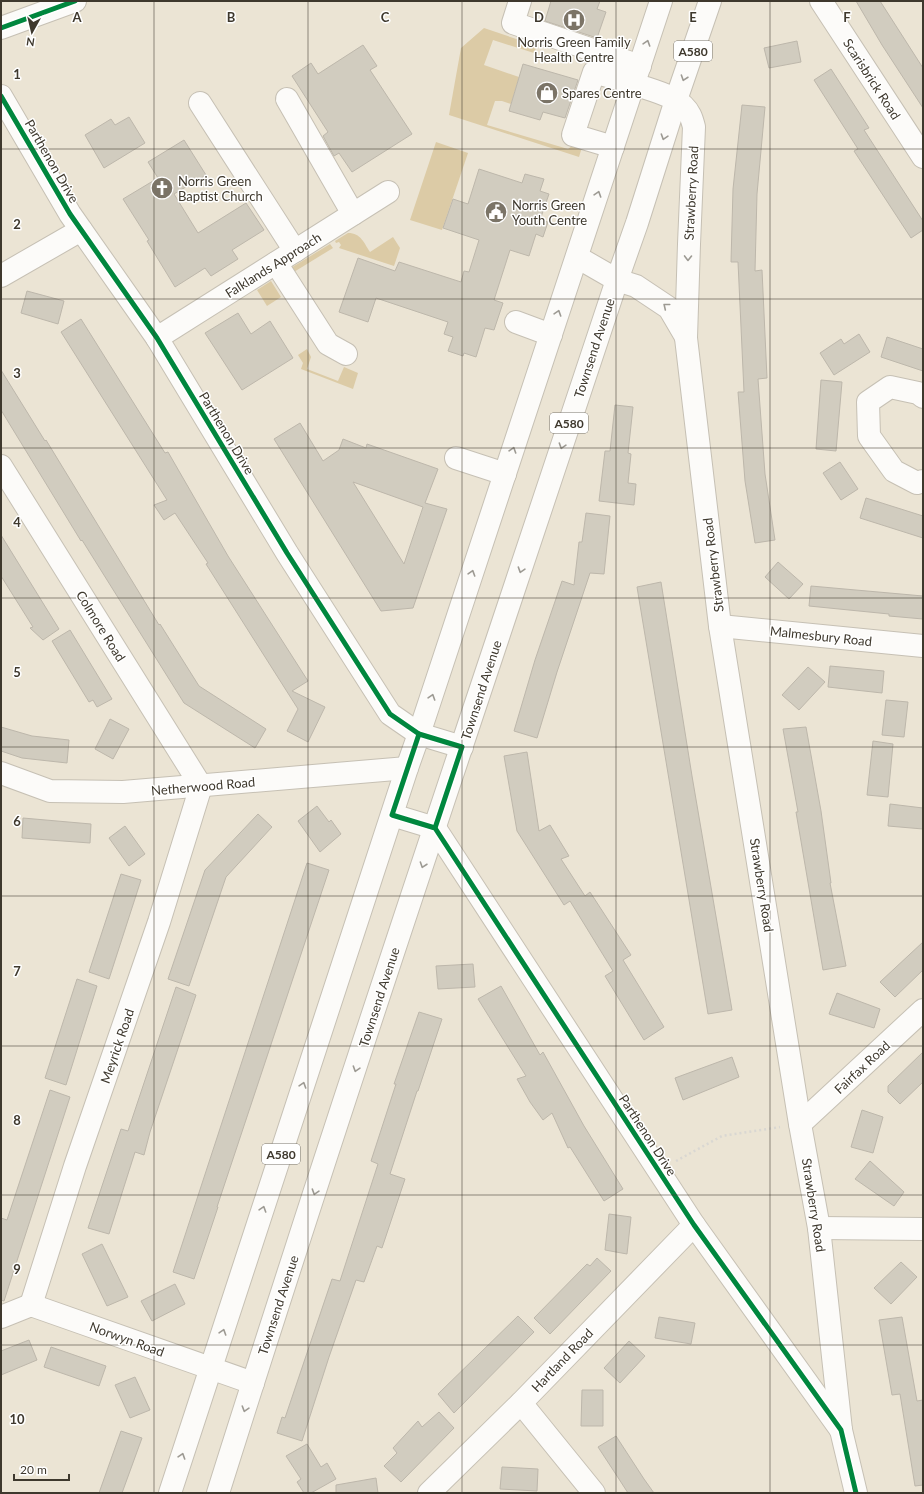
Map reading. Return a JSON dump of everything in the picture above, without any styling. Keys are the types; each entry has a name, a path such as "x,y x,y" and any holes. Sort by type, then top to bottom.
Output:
{"street":[{"path":"1,28 75,1"},
{"path":"520,1 513,23 637,75"},
{"name":"A580","path":"170,1493 407,768 661,1"},
{"name":"Townsend Avenue","path":"219,1493 253,1383 435,828 710,1"},
{"name":"Scarisbrick Road","path":"821,1 923,157"},
{"path":"613,147 573,135 594,72 637,75"},
{"name":"Strawberry Road","path":"637,75 685,106 691,116 694,127 688,244 686,338 720,626 800,1124 819,1228 842,1430"},
{"name":"Parthenon Drive","path":"1,96 70,214 157,338 287,553 390,714 419,734 462,747"},
{"path":"287,98 353,214"},
{"path":"200,103 295,251"},
{"name":"Falklands Approach","path":"157,338 388,192"},
{"path":"1,276 81,230"},
{"name":"Strawberry Road","path":"577,257 617,280 636,286 670,308 686,338"},
{"path":"276,263 328,344 346,354"},
{"path":"516,322 551,334"},
{"path":"923,396 918,393 890,387 868,402 869,436 894,471 917,483 923,481"},
{"path":"456,458 505,474"},
{"name":"Colmore Road","path":"1,466 201,786"},
{"name":"Malmesbury Road","path":"720,626 923,646"},
{"name":"Netherwood Road","path":"1,773 50,791 123,792 407,768"},
{"name":"Meyrick Road","path":"31,1305 75,1166 159,922 201,786"},
{"path":"392,814 435,828"},
{"name":"Parthenon Drive","path":"435,828 694,1225 842,1430 856,1493"},
{"name":"Fairfax Road","path":"800,1124 923,1010"},
{"name":"Hartland Road","path":"429,1493 521,1403 694,1225"},
{"path":"819,1228 923,1229"},
{"path":"1,1317 31,1305"},
{"name":"Norwyn Road","path":"31,1305 253,1383"},
{"path":"521,1403 594,1493"}],"path":[{"path":"658,1171 722,1136 800,1124"}],"shaded area":[{"path":"484,28 537,46 534,53 493,40 484,65 519,77 511,104 502,101 495,101 487,125 568,149 572,146 583,144 579,157 449,115 461,48"},
{"path":"436,142 468,153 442,230 410,220"},
{"path":"348,233 352,233 359,237 370,252 393,237 400,248 394,266 339,248 341,245 339,242 336,243 335,241"},
{"path":"330,244 333,248 289,275 286,271"},
{"path":"271,281 281,297 267,306 257,290"},
{"path":"307,349 311,357 307,369 338,381 344,367 358,373 353,389 301,369 303,363 298,355"}],"building":[{"name":"Norris Green Family Health Centre","path":"551,1 600,1 597,9 606,12 597,38 545,21"},
{"path":"856,1 880,1 923,68 923,108 882,45"},
{"path":"797,41 801,62 769,68 764,48"},
{"path":"363,45 377,66 370,70 412,134 352,172 339,153 334,156 323,136 328,132 292,76 311,63 318,74"},
{"name":"Spares Centre","path":"523,64 578,80 565,118 543,112 540,120 509,111"},
{"path":"831,69 869,128 864,130 923,221 923,230 911,238 854,151 858,149 814,80"},
{"path":"742,105 765,107 757,194 755,271 762,270 767,378 758,379 765,474 775,540 755,543 745,481 738,392 744,392 738,262 731,262 733,189"},
{"path":"129,117 145,143 104,168 85,135 111,119 115,125"},
{"path":"184,140 206,175 174,194 198,233 246,203 264,230 232,250 238,259 211,276 205,268 175,287 147,241 149,240 123,199 158,178 148,162"},
{"path":"479,169 522,183 525,174 544,179 540,191 549,194 540,220 548,222 543,237 536,234 529,256 510,250 494,300 503,303 494,330 485,328 476,357 464,353 463,356 448,351 453,337 444,334 448,322 376,298 368,322 339,312 358,258 395,271 399,262 461,282 464,271 469,272 479,240 443,228 453,199 468,204"},
{"path":"27,291 64,301 58,324 21,313"},
{"path":"238,313 251,334 270,321 293,358 242,390 205,333"},
{"path":"81,319 165,453 168,452 228,556 308,681 292,691 325,707 308,742 287,731 298,709 206,564 208,563 175,513 164,520 154,505 167,500 61,332"},
{"path":"859,334 870,352 834,375 820,353 841,339 844,344"},
{"path":"887,337 923,349 923,371 881,357"},
{"path":"1,370 45,441 46,440 159,625 160,624 199,686 266,729 255,748 184,703 82,540 81,541 1,410"},
{"path":"821,380 842,382 836,451 816,449"},
{"path":"615,405 633,407 628,453 631,454 628,483 636,484 634,505 599,501 605,451 610,451"},
{"path":"300,423 323,461 339,450 343,439 366,448 367,444 438,469 425,503 447,509 413,608 381,611 274,439","holes":["353,482 423,507 404,564"]},
{"path":"840,462 858,489 841,500 823,473"},
{"path":"866,498 923,516 923,538 860,518"},
{"path":"586,513 610,516 604,574 590,573 537,738 514,731 535,660 562,581 574,585 579,542 582,542"},
{"path":"1,535 59,629 43,640 30,628 33,627 1,576"},
{"path":"778,562 803,584 789,599 765,577"},
{"path":"661,582 732,1010 708,1014 637,587"},
{"path":"811,586 923,596 923,619 809,606"},
{"path":"70,630 112,699 97,707 93,700 89,702 52,641"},
{"path":"830,666 884,671 882,693 828,687"},
{"path":"808,667 825,682 799,710 782,695"},
{"path":"886,700 908,702 904,737 882,735"},
{"path":"110,719 129,729 113,759 95,749"},
{"path":"1,727 32,736 69,740 67,763 22,758 1,751"},
{"path":"806,727 821,811 830,883 846,966 823,970 796,812 798,812 783,729"},
{"path":"873,741 893,744 888,797 867,795"},
{"path":"527,752 539,831 550,825 569,856 561,859 585,896 590,892 631,955 623,960 664,1027 644,1040 605,976 613,971 570,901 564,905 517,831 504,756"},
{"path":"890,804 923,808 923,829 888,826"},
{"path":"317,806 329,822 331,820 341,834 320,852 298,821"},
{"path":"258,814 272,827 226,877 189,986 168,979 205,870"},
{"path":"23,818 91,824 90,843 22,838"},
{"path":"125,826 145,854 129,866 109,838"},
{"path":"307,863 329,870 194,1279 173,1272"},
{"path":"121,874 141,880 109,979 89,972"},
{"path":"923,942 923,970 895,997 880,982"},
{"path":"473,964 475,987 438,989 436,966"},
{"path":"77,979 97,986 66,1085 45,1078"},
{"path":"501,986 540,1055 543,1052 584,1126 623,1189 604,1201 570,1147 568,1148 552,1113 543,1120 530,1102 517,1079 526,1076 478,999"},
{"path":"176,987 196,995 150,1132 144,1155 135,1152 109,1234 88,1228 121,1129 128,1131"},
{"path":"837,993 880,1009 874,1028 829,1014"},
{"path":"419,1012 442,1019 390,1174 405,1179 382,1248 377,1246 364,1282 356,1280 302,1441 277,1433 282,1417 285,1418 332,1279 340,1281 378,1164 371,1161 396,1084 394,1084"},
{"path":"923,1052 923,1082 900,1104 888,1092 888,1086"},
{"path":"732,1057 739,1077 683,1100 675,1078"},
{"path":"50,1090 70,1097 4,1301 1,1300 1,1218 7,1220"},
{"path":"862,1110 883,1117 873,1153 851,1147"},
{"path":"870,1161 904,1192 894,1206 855,1179"},
{"path":"609,1214 631,1217 627,1254 605,1250"},
{"path":"102,1244 128,1297 107,1306 82,1254"},
{"path":"597,1258 611,1271 550,1334 534,1318 587,1264 590,1266"},
{"path":"901,1262 917,1277 891,1304 874,1288"},
{"path":"175,1284 185,1304 152,1321 141,1301"},
{"path":"518,1316 534,1332 454,1413 438,1394"},
{"path":"659,1317 695,1323 691,1344 655,1338"},
{"path":"902,1317 917,1401 923,1400 923,1485 915,1486 900,1394 892,1395 879,1320"},
{"path":"29,1340 37,1360 1,1375 1,1351"},
{"path":"629,1341 645,1356 620,1383 604,1368"},
{"path":"51,1347 106,1366 99,1386 44,1367"},
{"path":"135,1377 150,1410 130,1418 115,1385"},
{"path":"582,1390 603,1390 603,1426 581,1426"},
{"path":"439,1412 454,1428 401,1482 384,1466 397,1453 393,1448 418,1421 422,1427"},
{"path":"121,1431 142,1438 122,1493 99,1493"},
{"path":"616,1436 654,1493 628,1493 598,1447"},
{"path":"307,1444 321,1467 327,1463 336,1479 311,1493 304,1493 297,1482 301,1479 286,1456"},
{"path":"502,1467 538,1469 537,1491 500,1489"},
{"path":"376,1478 378,1493 336,1493 336,1485"}],"cycle path":[{"path":"1,28 75,1"},
{"path":"1,96 70,214 157,338 287,553 390,714 419,734 462,747 435,828"},
{"path":"419,734 392,815 435,828 694,1225 841,1430 856,1493"}],"place":[{"name":"Norris Green Family Health Centre","path":"574,20"},
{"name":"Spares Centre","path":"547,93"},
{"name":"Norris Green Baptist Church","path":"162,188"},
{"name":"Norris Green Youth Centre","path":"496,212"}]}
